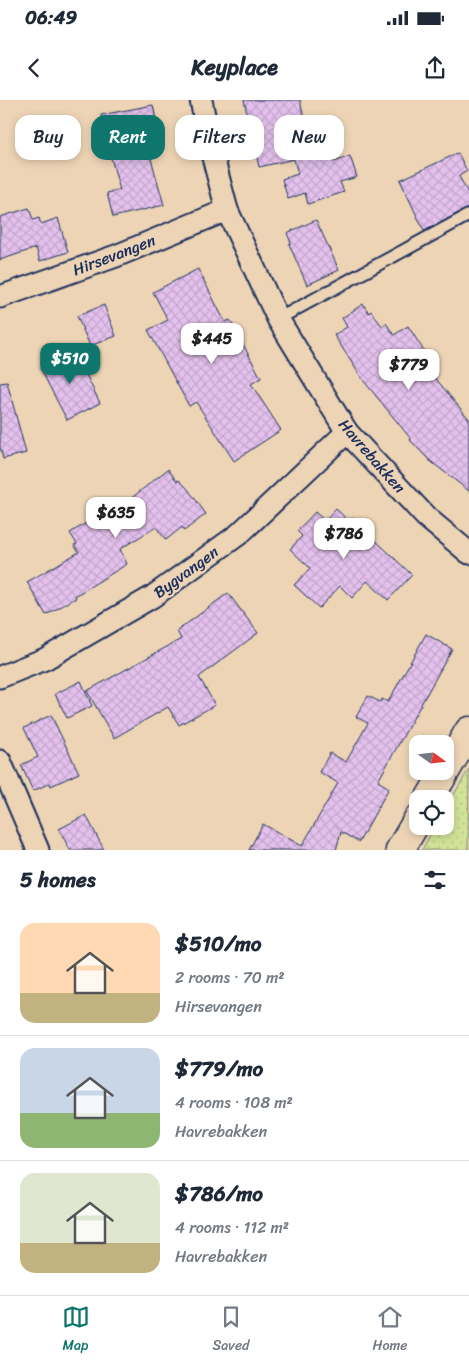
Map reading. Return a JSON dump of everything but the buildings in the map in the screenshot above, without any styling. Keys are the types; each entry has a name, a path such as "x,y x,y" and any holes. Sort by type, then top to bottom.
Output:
{"street":[{"name":"Havrebakken","path":"201,100 210,146 227,210 278,319 347,432 426,517 469,553"},
{"name":"Hirsevangen","path":"0,297 116,256 227,210"},
{"name":"Bygvangen","path":"0,677 45,659 152,598 239,534 347,432"},
{"path":"434,790 469,731"},
{"path":"0,761 38,850"},
{"path":"400,850 409,834"}],"lane":[{"path":"278,319 469,215"}],"green space":[{"path":"469,769 468,850 422,850 430,835 454,835 454,795"}]}
